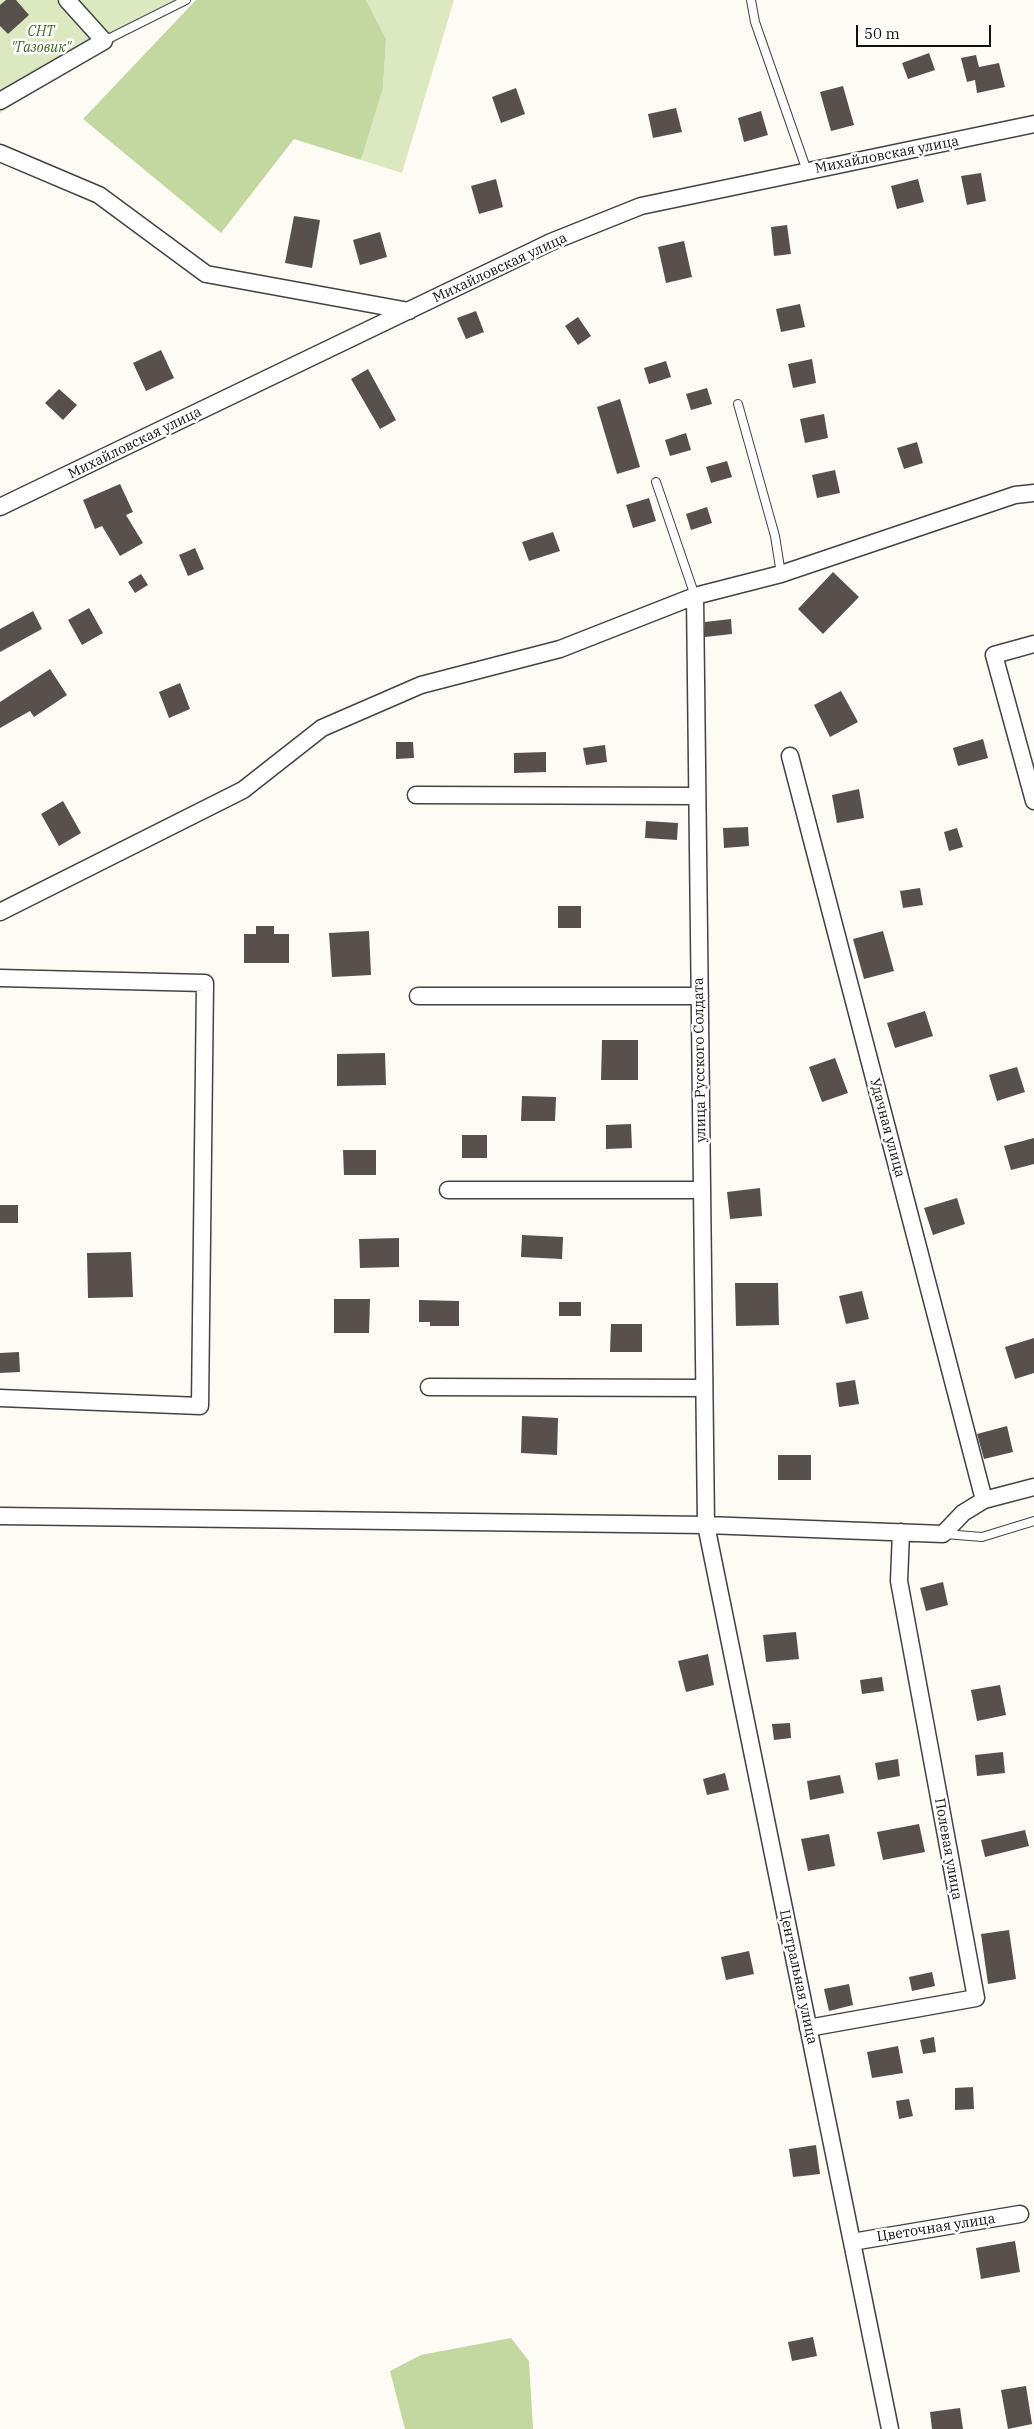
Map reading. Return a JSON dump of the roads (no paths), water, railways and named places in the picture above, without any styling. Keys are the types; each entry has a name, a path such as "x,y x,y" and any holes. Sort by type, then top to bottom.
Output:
{"street":[{"path":"0,101 104,40 67,0"},
{"name":"Михайловская улица","path":"0,507 551,242 641,206 1034,124"},
{"path":"0,153 100,195 206,274 409,311"},
{"path":"0,912 243,790 322,728 422,685 560,649 695,596 780,574 1015,495 1034,493"},
{"name":"улица Русского Солдата","path":"695,596 706,1525"},
{"path":"1034,644 994,655 1034,801"},
{"name":"Удачная улица","path":"790,756 984,1500"},
{"path":"416,795 697,796"},
{"path":"0,978 205,983 200,1406 0,1398"},
{"path":"418,996 700,996"},
{"path":"448,1190 702,1190"},
{"path":"429,1387 704,1388"},
{"path":"0,1516 706,1525 943,1534 964,1513 984,1500 1034,1487"},
{"name":"Центральная улица","path":"706,1525 890,2429"},
{"name":"Полевая улица","path":"808,2028 976,1998 899,1581 901,1532"},
{"name":"Цветочная улица","path":"852,2242 1020,2214"}],"lane":[{"path":"104,40 186,0"},
{"path":"751,0 756,22 808,171"},
{"path":"738,404 775,536 780,574"},
{"path":"656,482 695,596"},
{"path":"943,1534 982,1537 1034,1521"}],"park label":[{"name":"СНТ \"Газовик\"","path":"41,40"}]}
